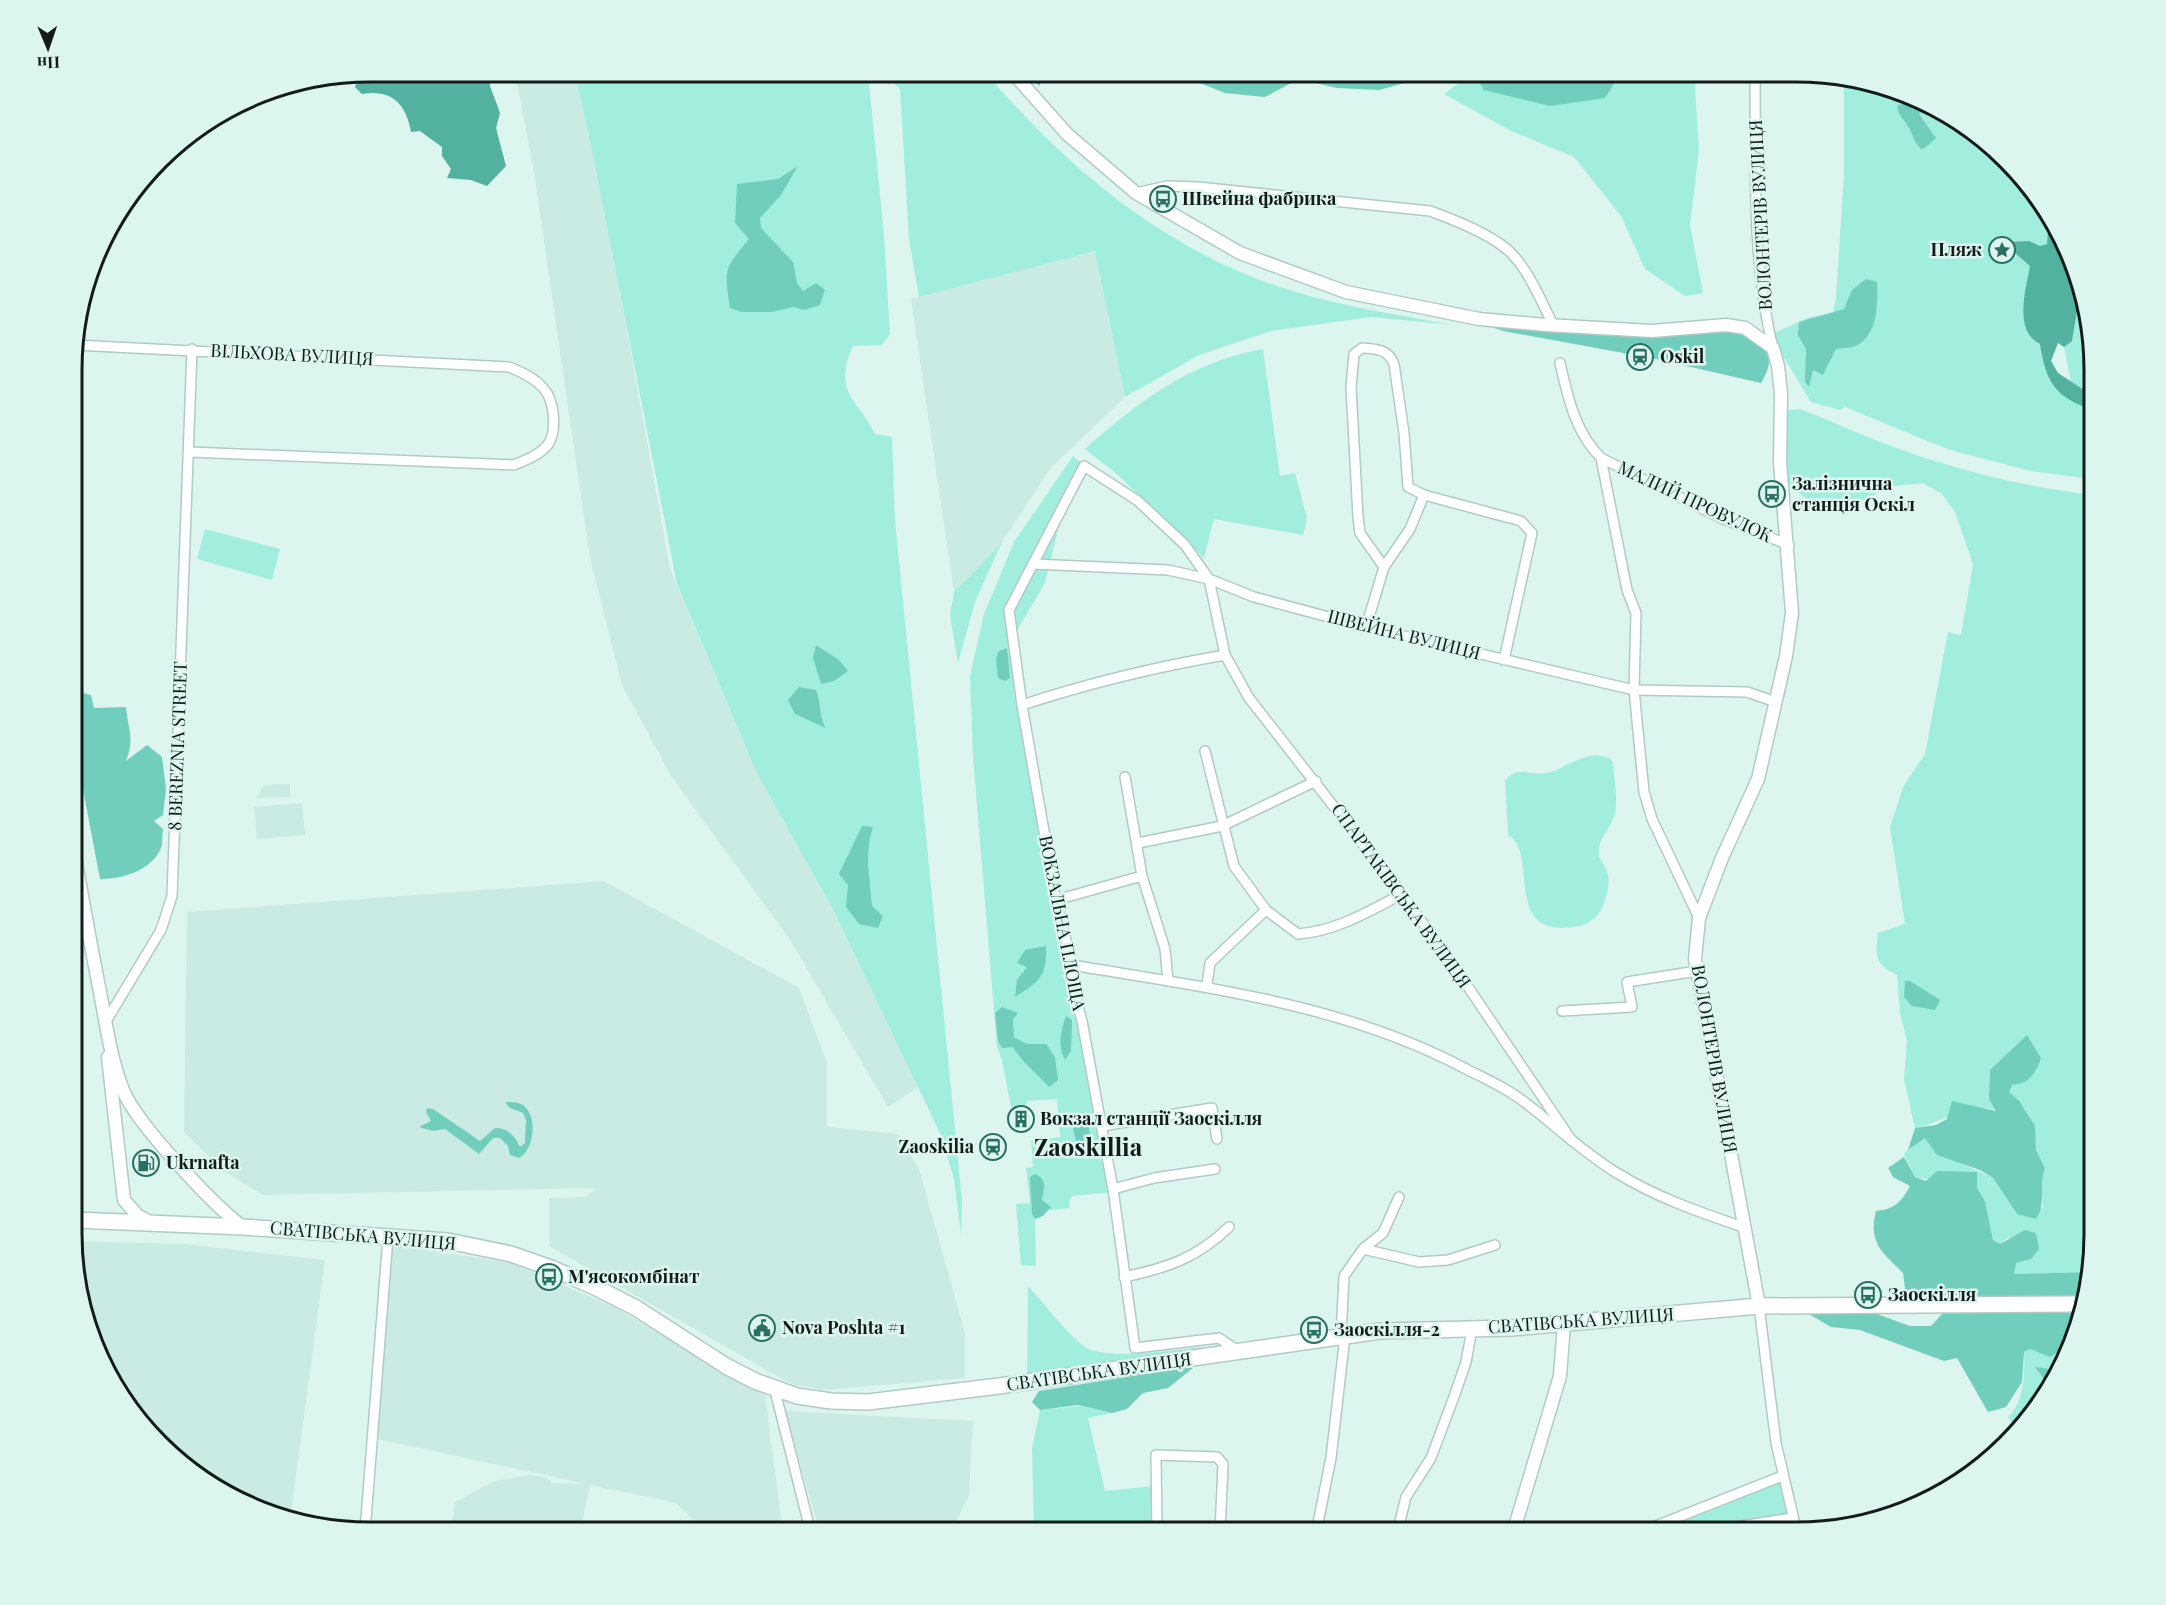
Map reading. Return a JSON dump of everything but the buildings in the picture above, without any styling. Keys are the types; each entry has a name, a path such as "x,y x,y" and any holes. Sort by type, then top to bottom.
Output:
{"main road":[{"name":"СВАТІВСЬКА ВУЛИЦЯ","path":"82,1220 243,1227 448,1241 511,1254 551,1268 636,1308 726,1365 797,1396 831,1401 868,1402 1033,1382 1380,1331 1564,1324 1759,1306 2075,1304"}],"street":[{"path":"1021,82 1067,134 1136,194 1240,253 1346,292 1479,319 1554,326 1652,331 1726,325 1745,328 1773,348"},
{"name":"ВОЛОНТЕРІВ ВУЛИЦЯ","path":"1755,82 1758,241 1763,306 1778,366 1781,394 1780,462 1789,545 1792,613 1776,702 1758,779 1722,858 1699,918 1697,972 1759,1306"},
{"path":"1136,194 1167,186 1198,187 1430,211 1460,222 1511,253 1530,278 1554,326"},
{"name":"ВІЛЬХОВА ВУЛИЦЯ","path":"84,345 192,349 509,367 527,375 545,389 552,404 553,426 549,443 532,458 514,465 190,452"},
{"path":"1384,567 1360,533 1358,516 1351,387 1354,354 1362,348 1382,349 1391,357 1394,364 1404,433 1408,487 1424,495 1521,521 1532,533 1504,660"},
{"name":"8 BEREZNIA STREET","path":"105,1023 161,930 172,896 192,349"},
{"path":"1560,363 1574,415 1586,442 1601,458 1627,590 1636,613 1634,690 1647,801 1652,819 1699,918"},
{"name":"МАЛИЙ ПРОВУЛОК","path":"1601,458 1723,519 1789,545"},
{"name":"ВОКЗАЛЬНА ПЛОЩА","path":"1209,579 1185,545 1138,501 1083,466 1009,610 1022,705 1056,900 1072,965 1075,995 1082,1021 1113,1189 1135,1348 1219,1338 1238,1351"},
{"path":"1366,627 1384,567 1410,529 1424,495"},
{"name":"ШВЕЙНА ВУЛИЦЯ","path":"1033,564 1168,570 1209,579 1254,597 1366,627 1634,690 1746,692 1776,702"},
{"name":"СПАРТАКІВСЬКА ВУЛИЦЯ","path":"1209,579 1225,655 1249,698 1402,894 1458,972 1572,1141"},
{"path":"1022,705 1079,686 1135,672 1225,655"},
{"path":"1205,751 1222,826 1234,866 1266,910 1298,934 1317,933 1355,920 1402,894"},
{"path":"1125,777 1142,876 1165,949 1168,981"},
{"path":"1138,843 1222,826 1316,781"},
{"path":"1056,900 1142,876"},
{"path":"82,896 105,1023 124,1200 137,1215 149,1222"},
{"path":"1207,985 1210,963 1266,910"},
{"path":"1072,965 1207,985 1327,1013 1396,1036 1466,1069 1525,1102 1572,1141 1618,1174 1684,1206 1746,1228"},
{"path":"1562,1011 1632,1007 1627,982 1697,972"},
{"path":"105,1023 123,1091 136,1113 227,1216 243,1227"},
{"path":"1101,1126 1212,1108 1217,1139"},
{"path":"1113,1189 1154,1178 1215,1169"},
{"path":"1318,1522 1331,1458 1343,1336 1344,1276 1363,1249 1383,1233 1399,1197"},
{"path":"1124,1277 1164,1269 1208,1247 1228,1227"},
{"path":"366,1522 388,1237"},
{"path":"1363,1249 1419,1262 1448,1260 1495,1245"},
{"path":"1759,1306 1782,1476 1793,1522"},
{"path":"1516,1522 1560,1376 1564,1324"},
{"path":"1400,1522 1406,1497 1431,1458 1439,1437 1466,1362 1472,1329"},
{"path":"774,1387 808,1522"},
{"path":"1157,1522 1156,1455 1217,1457 1223,1464 1220,1522"},
{"path":"1666,1522 1782,1476"},
{"path":"1766,1522 1792,1518"}],"shaded area":[{"path":"370,82 490,82 500,113 496,128 506,166 487,186 471,180 447,178 451,169 442,156 442,147 420,131 411,132 405,113 396,100 381,94 362,94 355,87 356,83"},
{"path":"517,82 582,82 670,569 756,771 932,1078 888,1107 789,938 671,776 622,685 590,558 534,172"},
{"path":"577,82 869,82 884,236 890,334 882,345 853,346 845,374 849,394 875,434 892,437 895,520 962,1201 961,1235 954,1179 940,1133 833,909 756,771 677,584"},
{"path":"893,82 994,82 1016,107 1083,172 1157,228 1197,251 1283,288 1325,300 1452,325 1372,317 1271,331 1199,355 1125,397 1095,251 919,297 909,239 900,89"},
{"path":"1197,82 1293,82 1265,97 1225,93"},
{"path":"1312,82 1408,82 1379,90 1337,88"},
{"path":"1460,82 1695,82 1699,149 1690,225 1703,293 1685,296 1645,269 1621,216 1574,157 1511,131 1444,94"},
{"path":"1479,82 1615,82 1605,98 1550,106 1484,90"},
{"path":"1844,87 1870,92 1906,104 1940,121 1985,154 2024,195 2048,231 2047,244 2040,246 2029,241 2033,341 2042,345 2042,359 2084,405 2084,478 2030,471 1947,449 1845,407 1840,410 1811,402 1770,335 1807,318 1833,313 1836,298 1844,172"},
{"path":"1903,103 1922,111 1919,114 1936,138 1922,150 1900,115 1897,106"},
{"path":"798,166 781,195 760,218 761,228 793,262 797,283 803,291 816,283 825,290 820,305 804,310 793,307 772,312 742,312 730,308 728,270 749,239 735,223 737,184 778,179"},
{"path":"2048,231 2062,260 2077,310 2072,341 2064,347 2058,343 2051,361 2058,373 2084,390 2084,407 2070,400 2054,387 2045,369 2040,344 2026,330 2023,309 2030,266 2008,247 2009,242 2029,241 2040,246 2047,244"},
{"path":"1095,251 1125,397 1050,469 1001,544 954,592 911,299"},
{"path":"1866,279 1877,282 1877,309 1868,335 1863,342 1855,346 1836,349 1823,375 1813,370 1809,387 1805,382 1806,349 1798,335 1799,322 1844,309 1852,290"},
{"path":"2077,310 2083,352 2084,390 2071,382 2064,347 2072,339"},
{"path":"1456,314 1738,330 1766,351 1769,364 1761,383 1656,359 1503,331"},
{"path":"1263,349 1280,476 1295,473 1307,518 1303,535 1214,519 1204,558 1118,475 1085,449 1125,415 1167,386 1212,363"},
{"path":"1801,409 1880,442 1940,463 2016,482 2084,494 2084,1234 2081,1272 2014,1274 2009,1236 2000,1244 1993,1240 1985,1201 1977,1188 1915,1177 1904,1154 1923,1136 1958,1162 1993,1178 2017,1214 2043,1208 2041,1179 2045,1168 2036,1150 2034,1126 2005,1113 1975,1108 1915,1128 1904,1079 1907,1041 1900,1013 1897,975 1884,967 1877,954 1878,933 1905,924 1890,827 1903,787 1925,754 1948,632 1961,635 1973,564 1955,512 1942,494 1923,483 1886,487 1866,500 1805,498 1781,477 1788,410"},
{"path":"1073,456 1084,466 1060,522 1045,583 1013,637 1113,1192 1071,1196 1069,1208 1035,1212 1036,1266 1021,1265 1016,1204 1030,1203 1026,1168 1033,1167 1031,1141 1060,1137 1057,1099 1028,1101 1025,1106 1011,1107 1002,1060 997,1047 973,757 970,676 984,614 1014,542"},
{"path":"205,529 280,549 272,580 197,559"},
{"path":"1001,544 975,602 958,663 950,615 954,592"},
{"path":"816,645 839,660 848,671 834,681 821,684 813,658"},
{"path":"1007,648 1010,678 1005,681 998,678 996,658 999,651"},
{"path":"799,687 816,690 826,728 795,714 788,700"},
{"path":"82,693 91,695 94,708 126,707 130,746 126,761 147,745 162,757 166,789 163,815 154,821 163,829 161,848 156,856 150,863 135,872 100,879 82,784"},
{"path":"1596,755 1610,758 1613,763 1616,788 1615,813 1599,849 1607,871 1609,885 1601,910 1590,921 1579,926 1554,927 1539,921 1530,909 1522,859 1517,845 1508,835 1505,780 1519,772 1546,773 1582,758"},
{"path":"290,784 290,797 256,798 264,785"},
{"path":"302,803 305,835 257,839 254,807"},
{"path":"862,826 873,827 868,866 872,906 883,916 878,928 859,924 846,907 848,885 839,874"},
{"path":"604,881 799,988 827,1063 827,1127 898,1134 919,1169 965,1333 965,1378 825,1390 791,1384 549,1246 549,1198 585,1197 597,1188 263,1195 224,1171 184,1132 187,912"},
{"path":"1046,946 1045,964 1040,977 1031,987 1015,997 1017,980 1027,967 1017,963 1025,950"},
{"path":"1905,981 1910,981 1940,1000 1935,1010 1912,1006 1904,997"},
{"path":"1002,1007 1018,1013 1013,1019 1014,1037 1027,1044 1046,1044 1055,1057 1058,1080 1049,1087 1013,1047 1002,1048 998,1041 995,1013"},
{"path":"1066,1016 1072,1020 1071,1051 1065,1060 1060,1043"},
{"path":"2027,1035 2041,1058 2031,1077 2023,1083 2013,1084 2009,1092 2019,1101 2035,1126 2036,1150 2045,1168 2041,1207 2036,1219 2017,1214 1993,1178 1980,1170 1937,1155 1925,1138 1908,1150 1915,1128 1936,1125 1947,1119 1952,1101 1996,1111 1989,1099 1990,1070"},
{"path":"505,1102 515,1102 524,1106 533,1125 531,1141 519,1158 510,1155 508,1146 500,1138 493,1138 479,1154 445,1129 433,1131 419,1127 431,1121 426,1112 427,1108 433,1109 480,1141 495,1128 500,1128 510,1133 520,1147 525,1143 526,1120 523,1113 510,1108"},
{"path":"1083,1112 1088,1122 1092,1153 1085,1156 1079,1147 1073,1126 1073,1121"},
{"path":"1904,1157 1915,1177 1926,1181 1937,1171 1977,1172 1977,1188 1985,1201 1993,1240 2000,1244 2025,1230 2036,1233 2039,1249 2031,1259 2016,1263 2014,1274 2081,1272 2076,1301 1918,1302 1906,1296 1903,1273 1883,1253 1875,1239 1876,1211 1888,1209 1896,1204 1910,1186 1893,1177 1888,1168"},
{"path":"1035,1174 1043,1182 1042,1200 1051,1207 1043,1216 1035,1219 1032,1214 1030,1177"},
{"path":"82,1241 184,1244 325,1260 291,1511 260,1501 210,1474 167,1438 142,1410 121,1378 104,1345 88,1291"},
{"path":"393,1245 511,1263 614,1307 765,1395 782,1522 696,1522 676,1503 590,1485 582,1522 452,1522 455,1502 494,1481 531,1475 546,1477 552,1483 587,1484 377,1439"},
{"path":"1028,1286 1067,1330 1091,1350 1121,1354 1204,1347 1209,1350 1027,1379"},
{"path":"2073,1311 2059,1351 2050,1357 2030,1349 2024,1352 2022,1382 2006,1407 1988,1412 1957,1358 1944,1361 1860,1330 1831,1327 1807,1313 1874,1313 1910,1326 1931,1326 1943,1313"},
{"path":"2061,1347 2035,1395 2012,1424 2008,1417 2020,1396 2024,1378 2024,1352 2033,1348"},
{"path":"2035,1367 2050,1369 2037,1391 2044,1379"},
{"path":"1193,1368 1168,1388 1143,1393 1127,1409 1112,1413 1078,1405 1040,1410 1032,1402 1039,1391"},
{"path":"1080,1406 1112,1413 1088,1418 1105,1491 1154,1486 1156,1522 1034,1522 1032,1448 1040,1410"},
{"path":"785,1411 973,1421 969,1495 956,1522 817,1522"},
{"path":"1782,1476 1792,1518 1766,1522 1666,1522"}],"place":[{"name":"Швейна фабрика","path":"1163,199"},
{"name":"Пляж","path":"2002,250"},
{"name":"Oskil","path":"1640,357"},
{"name":"Залізнична станція Оскіл","path":"1772,494"},
{"name":"Вокзал станції Заоскілля","path":"1021,1119"},
{"name":"Zaoskilia","path":"993,1147"},
{"name":"Ukrnafta","path":"146,1163"},
{"name":"М'ясокомбінат","path":"549,1277"},
{"name":"Заоскілля","path":"1868,1295"},
{"name":"Nova Poshta #1","path":"762,1328"},
{"name":"Заоскілля-2","path":"1314,1330"}],"district":[{"name":"Zaoskillia","path":"1088,1148"}]}
